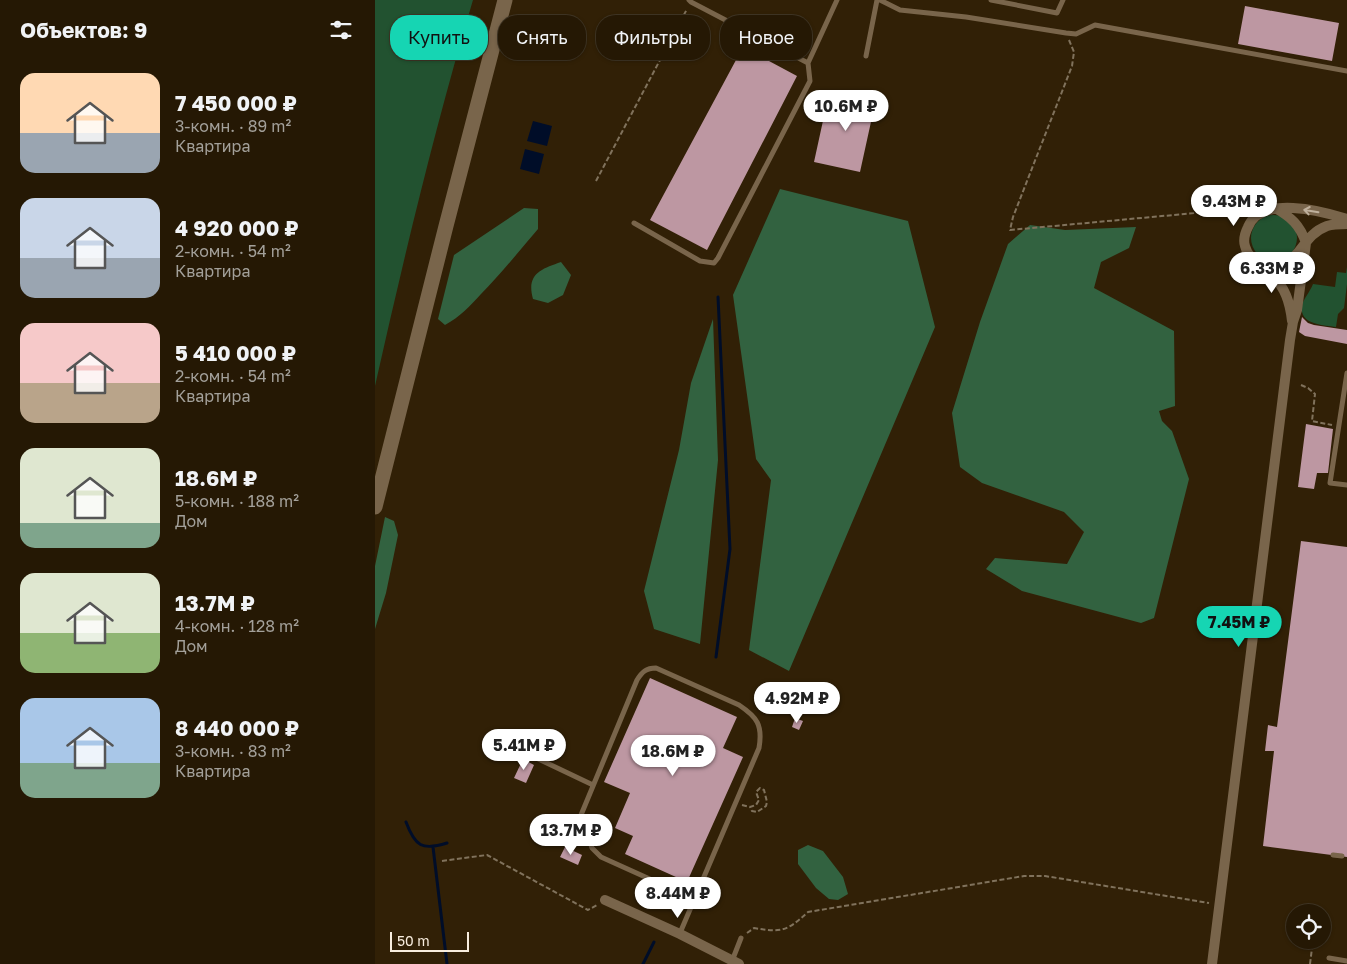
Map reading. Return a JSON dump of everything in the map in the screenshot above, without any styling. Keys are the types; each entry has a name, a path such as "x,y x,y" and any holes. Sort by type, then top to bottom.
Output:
{"main road":[{"path":"375,507 505,0"}],"street":[{"path":"1293,322 1288,297 1281,284 1250,256 1245,245 1245,234 1249,224 1257,215 1270,210 1287,208 1335,215 1347,219"},
{"path":"1212,962 1293,322 1297,310 1306,243 1303,233 1295,221 1270,210"},
{"path":"1258,263 1280,265 1288,262 1306,243 1327,226 1347,224"},
{"path":"605,900 679,934 730,962"}],"lane":[{"path":"634,223 700,261 714,263 719,258 810,82 808,63 837,0"},
{"path":"866,56 878,0 900,10 966,17 1067,33 1076,34 1095,25 1347,71"},
{"path":"991,0 1057,13 1063,0"},
{"path":"690,1 808,63"},
{"path":"1347,373 1330,483 1347,485"},
{"path":"679,934 759,748 761,734 758,724 751,713 739,705 655,668 649,668 642,672 637,680 581,816 592,848 601,857 694,899"},
{"path":"520,739 534,746 529,755 593,785"},
{"path":"1333,855 1342,856"},
{"path":"730,962 741,938"},
{"path":"1329,958 1347,961"}],"path":[{"path":"595,181 690,1"},
{"path":"1067,33 1074,52 1072,66 1013,217 1011,230 1251,208 1270,210"},
{"path":"1301,385 1315,394 1311,422 1338,426"},
{"path":"735,803 750,807 755,812 761,810 766,806 767,802 764,790 758,789 758,803 750,807"},
{"path":"442,861 487,855 588,910 605,900"},
{"path":"741,938 754,928 772,931 791,927 808,912 1024,876 1038,876 1219,904"},
{"path":"1310,964 1312,949"}],"green space":[{"path":"375,0 473,0 469,15 390,15 390,60 456,60 421,192 375,386"},
{"path":"780,189 908,221 935,327 789,671 749,650 771,480 756,459 733,295"},
{"path":"524,208 538,209 538,229 473,303 445,325 438,319 454,255"},
{"path":"1270,215 1278,215 1287,219 1293,225 1297,238 1293,251 1287,257 1278,261 1270,261 1261,257 1255,251 1251,242 1251,234 1255,225 1261,219"},
{"path":"1030,225 1065,230 1136,227 1129,248 1101,262 1094,288 1174,331 1175,406 1159,411 1162,421 1172,431 1189,479 1154,618 1141,623 1022,591 986,569 995,558 1067,564 1084,532 1064,512 982,483 960,467 952,413 980,322 1008,244"},
{"path":"561,262 571,275 563,295 548,303 533,299 532,284 537,274 547,267"},
{"path":"1347,267 1344,308 1338,314 1336,327 1313,323 1304,317 1302,306 1313,284 1335,287 1337,272 1346,273"},
{"path":"713,319 718,460 700,644 654,629 644,591 679,450 691,383"},
{"path":"385,517 394,521 398,535 386,593 375,629 375,566"},
{"path":"808,845 823,851 843,877 848,894 838,900 829,899 816,888 798,864 798,850"}],"water":[{"path":"533,121 552,126 547,146 527,141"},
{"path":"525,149 544,154 539,174 520,169"}],"building":[{"path":"1245,6 1339,23 1332,61 1238,44"},
{"path":"736,60 767,60 797,76 707,250 650,220"},
{"path":"840,91 876,99 860,172 814,162 826,107 836,109"},
{"path":"1302,317 1308,323 1314,325 1347,330 1347,344 1305,336 1299,332"},
{"path":"1306,424 1333,429 1328,473 1317,473 1314,489 1298,487"},
{"path":"1301,541 1347,547 1347,857 1263,846 1274,751 1265,751 1268,725 1277,727"},
{"path":"650,678 737,717 723,748 743,757 687,882 625,854 633,836 615,828 630,793 604,782"},
{"path":"795,718 803,721 799,730 792,727"},
{"path":"512,741 521,745 516,756 507,752"},
{"path":"523,759 534,765 526,783 514,778"},
{"path":"565,847 582,855 578,865 560,857"},
{"path":"656,891 675,900 671,909 652,901"}],"waterway":[{"path":"716,657 730,549 718,297"},
{"path":"406,822 413,837 421,844 431,846 447,843"},
{"path":"433,847 447,964"},
{"path":"643,964 654,942"}]}
